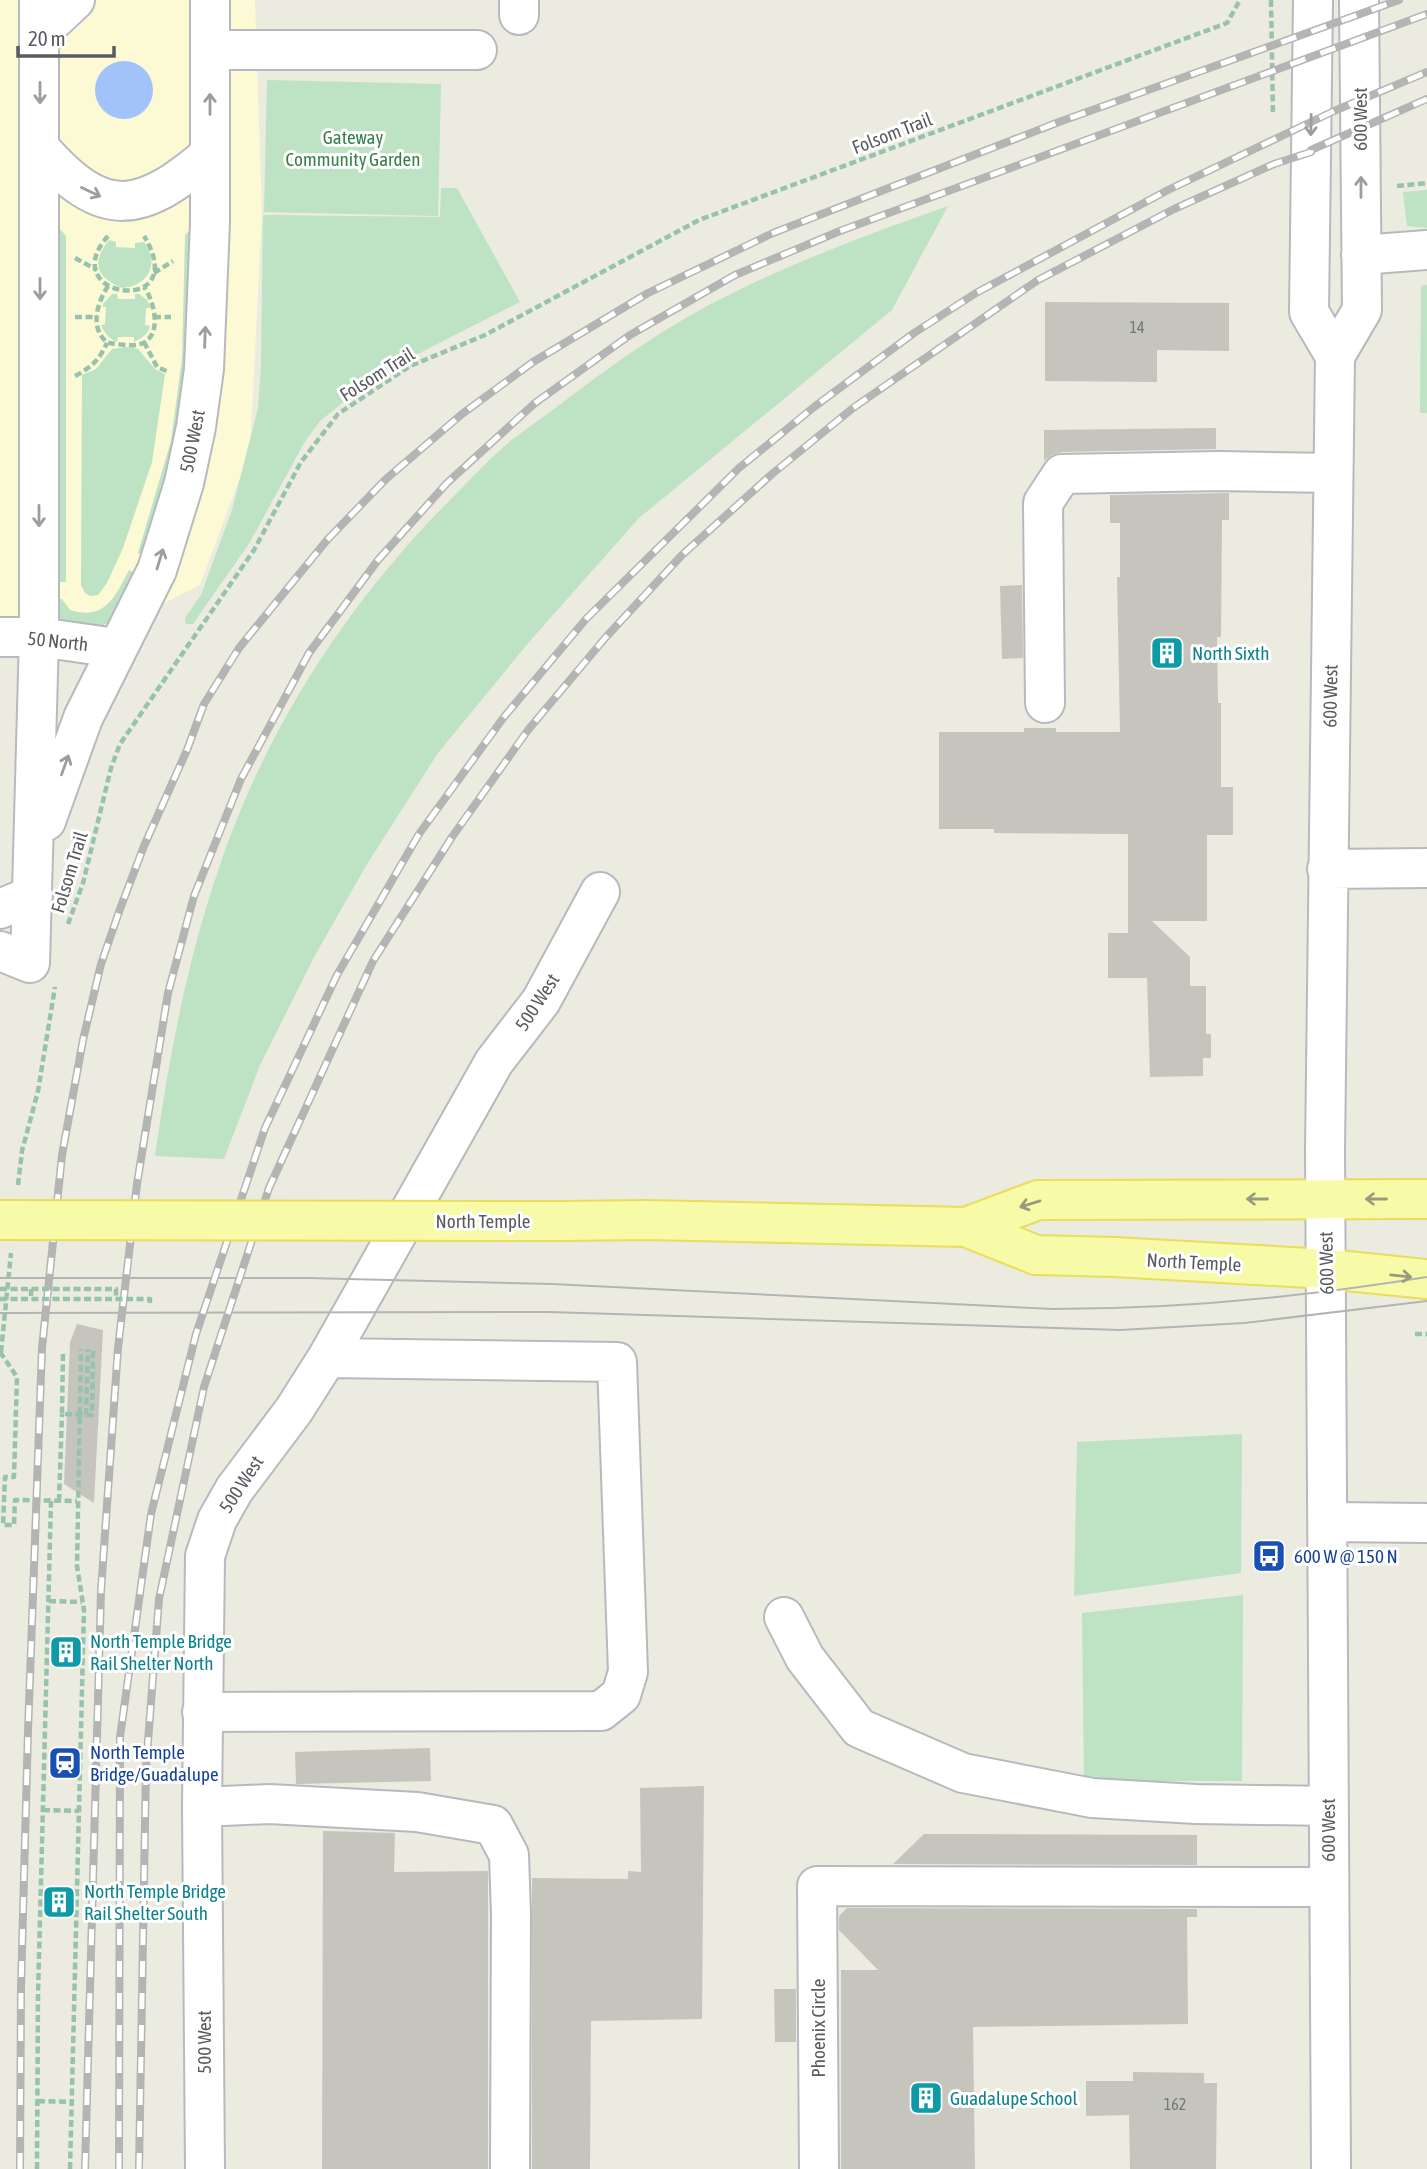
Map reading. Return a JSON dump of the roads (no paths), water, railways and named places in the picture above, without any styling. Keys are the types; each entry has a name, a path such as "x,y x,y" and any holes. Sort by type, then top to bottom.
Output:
{"main road":[{"name":"North Temple","path":"966,1227 1038,1200 1427,1199"},
{"name":"North Temple","path":"10,1219 647,1220 966,1227 1036,1255 1327,1269 1427,1279"}],"street":[{"name":"500 West","path":"35,853 39,637 39,0"},
{"path":"39,46 45,28 75,0"},
{"path":"1313,0 1309,312 1335,356"},
{"name":"600 West","path":"1331,2169 1325,1199 1327,869 1335,356 1362,310 1359,0"},
{"name":"500 West","path":"29,963 17,902 83,718 157,570 184,483 196,427 204,369 210,222 210,154 203,16"},
{"path":"203,16 477,50"},
{"path":"40,148 74,184 108,200 125,201 142,199 171,185 210,154"},
{"path":"1361,255 1427,250"},
{"path":"1045,703 1043,503 1062,474 1220,471 1333,473"},
{"name":"50 North","path":"0,637 39,637 116,648"},
{"path":"1327,869 1427,867"},
{"name":"500 West","path":"205,2169 202,1712 205,1556 217,1520 234,1490 294,1410 327,1358 494,1062 541,1001 600,892"},
{"path":"202,1712 601,1711 621,1695 628,1672 617,1362 327,1358"},
{"path":"1329,1522 1427,1523"},
{"path":"784,1617 805,1658 859,1728 963,1773 1092,1798 1196,1804 1328,1806"},
{"path":"202,1807 270,1804 417,1812 493,1825 509,1855 510,2169"},
{"name":"Phoenix Circle","path":"819,2169 817,1886 1328,1887"}],"water":[{"path":"124,61 145,69 153,90 145,111 124,119 103,111 95,90 103,69"}],"tram line":[{"path":"0,1278 308,1278 552,1284 1053,1309 1147,1307 1241,1300 1427,1277"},
{"path":"0,1313 550,1312 1120,1330 1244,1323 1427,1301"}],"railway":[{"path":"20,2169 21,1987 42,1348 62,1155 83,1040 101,964 120,909 204,704 239,648 327,540 386,479 462,414 533,362 648,293 773,233 1059,122 1399,0"},
{"path":"85,2169 101,1591 118,1348 137,1184 168,993 194,896 241,779 309,653 378,560 447,483 535,403 630,335 735,275 840,231 1427,14"},
{"path":"119,2169 120,1737 151,1514 196,1334 265,1128 337,975 419,834 504,717 586,619 739,468 814,407 914,333 976,293 1168,190 1334,111 1427,72"},
{"path":"139,2169 146,1767 159,1599 204,1387 269,1188 373,961 452,837 528,730 606,637 682,555 772,474 853,408 1038,280 1174,209 1274,164 1311,152 1427,99"}],"place":[{"name":"North Sixth","path":"1167,653"},
{"name":"600 W @ 150 N","path":"1269,1556"},
{"name":"North Temple Bridge Rail Shelter North","path":"66,1652"},
{"name":"North Temple Bridge/Guadalupe","path":"65,1763"},
{"name":"North Temple Bridge Rail Shelter South","path":"59,1902"},
{"name":"Guadalupe School","path":"926,2098"}],"park label":[{"name":"Gateway Community Garden","path":"353,148"}]}
